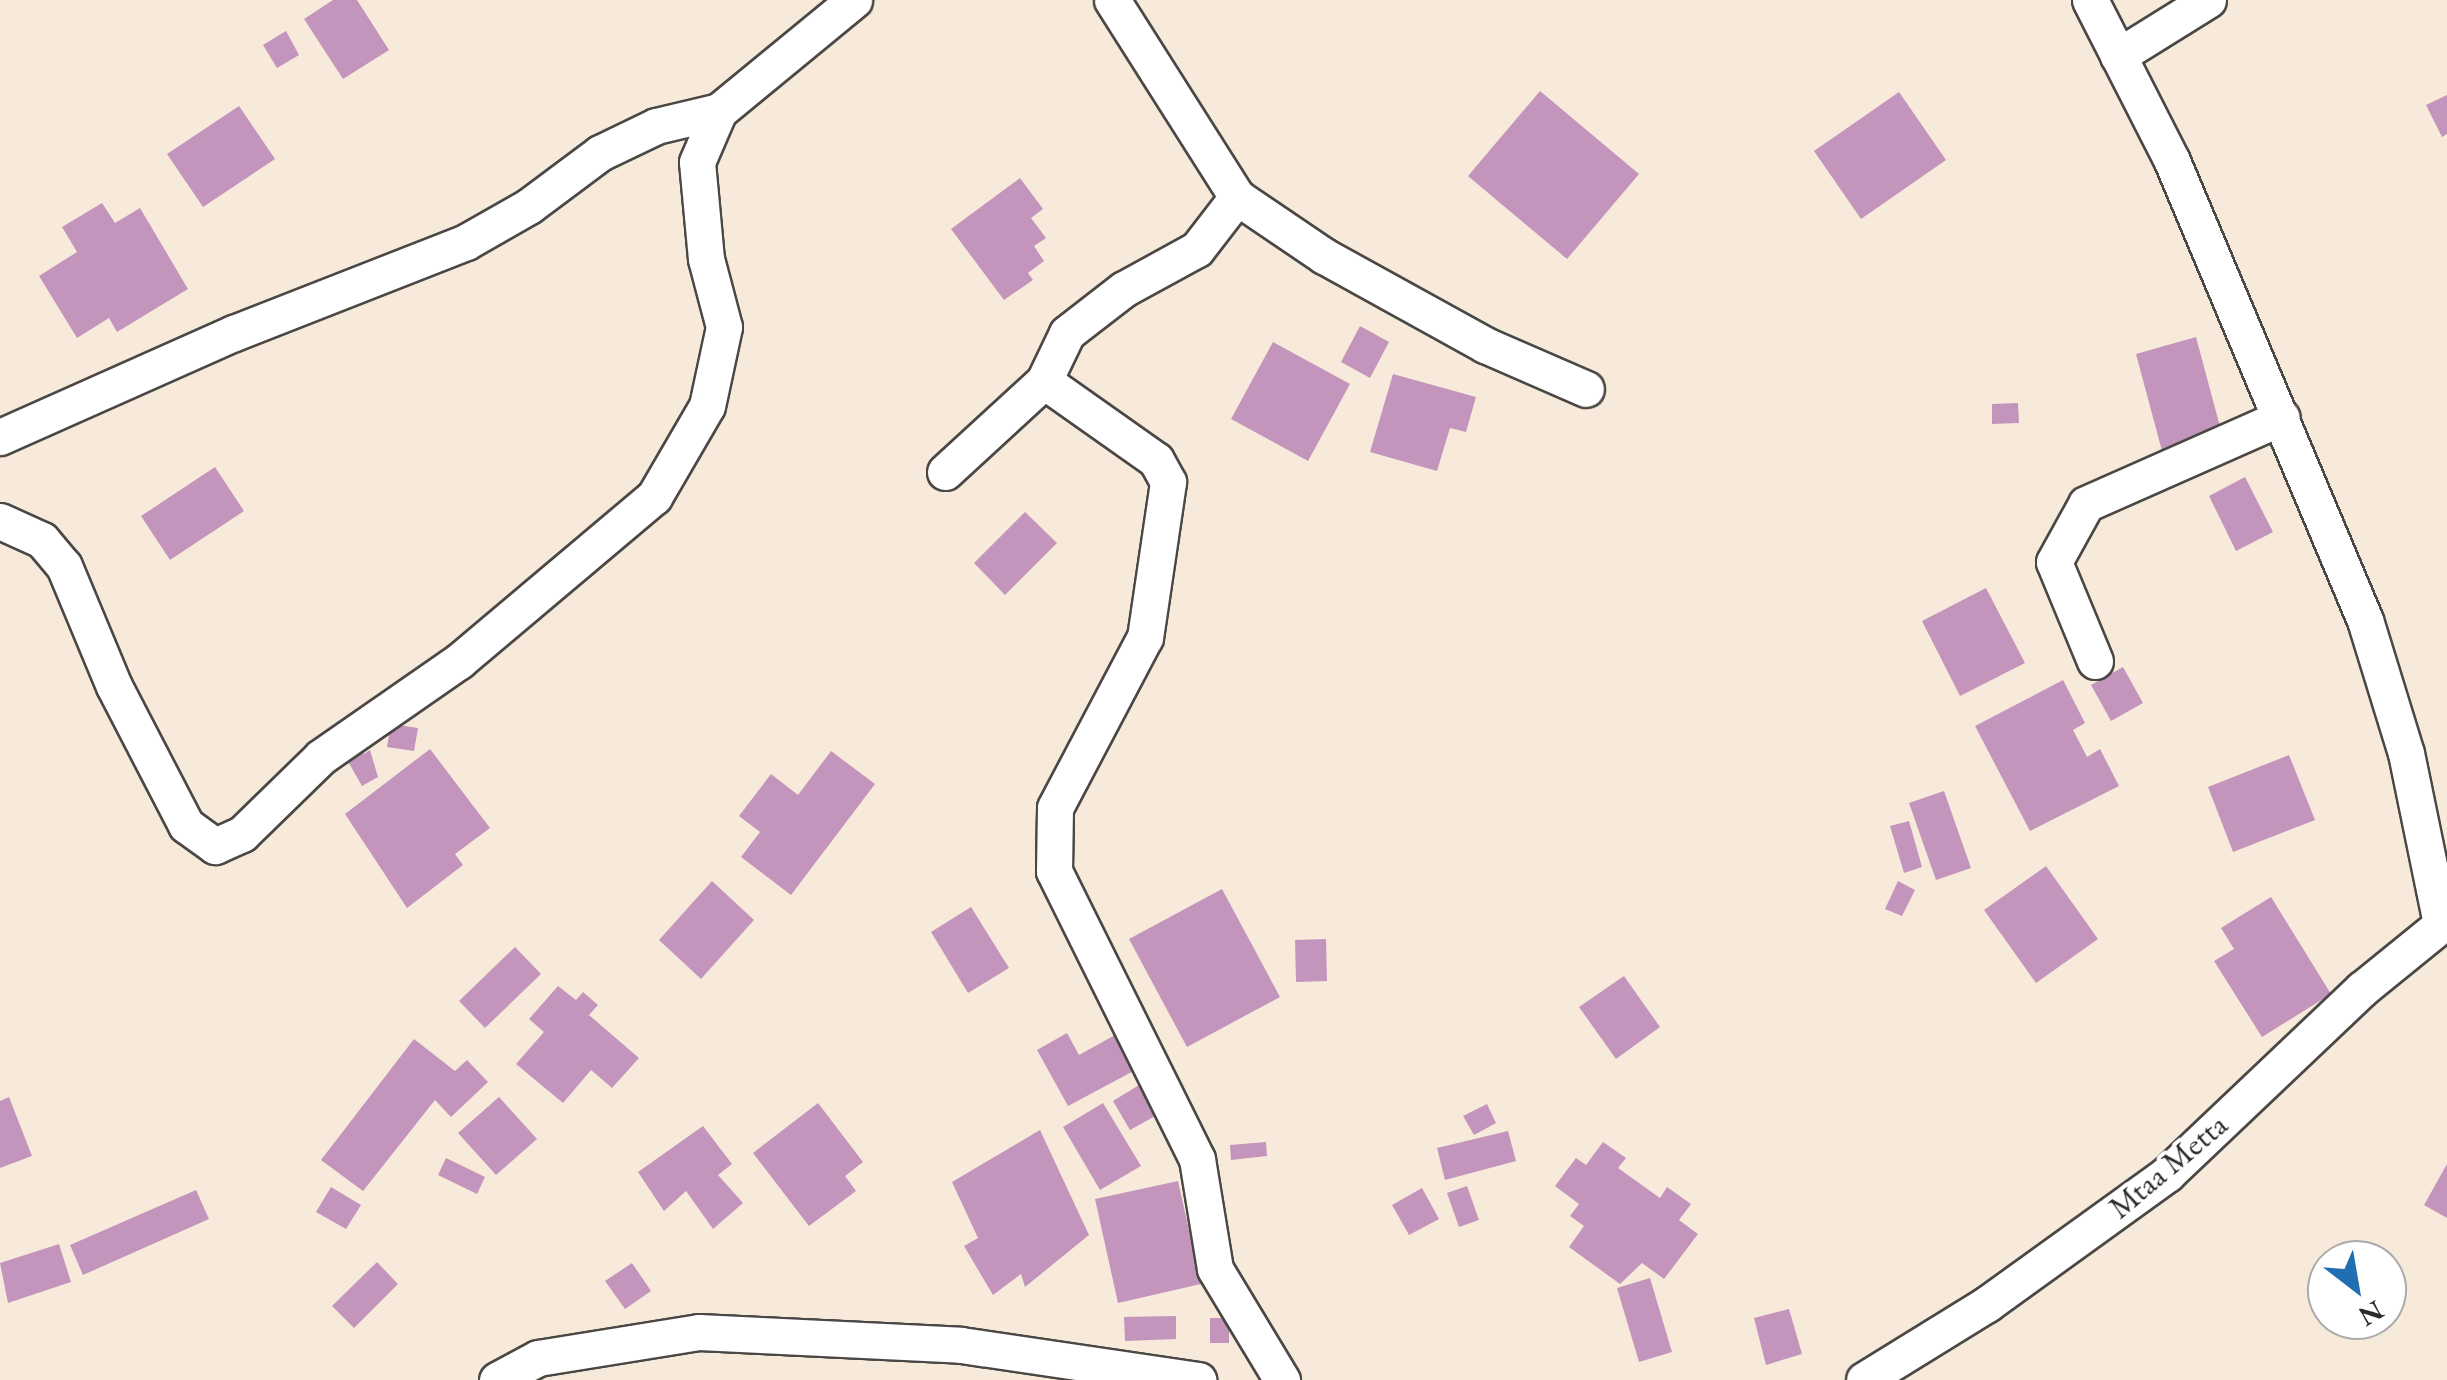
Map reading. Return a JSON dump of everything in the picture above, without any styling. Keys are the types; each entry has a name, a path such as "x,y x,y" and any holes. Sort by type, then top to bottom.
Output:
{"street":[{"path":"0,437 234,332 466,242 530,206 600,152 656,126 720,110 854,0"},
{"path":"1112,0 1237,197 1324,256 1485,345 1586,389"},
{"path":"2090,0 2282,417 2312,503 2365,620 2400,734 2444,922"},
{"path":"2118,56 2208,0"},
{"path":"0,521 42,540 64,566 114,686 186,824 214,846 242,834 321,757 459,660 654,497 707,406 724,327 706,259 697,162 720,110"},
{"path":"945,472 1044,381 1068,334 1124,288 1197,249 1237,197"},
{"path":"1044,381 1156,460 1168,482 1145,637 1055,808 1054,871 1198,1159 1215,1269 1282,1380"},
{"path":"2095,660 2054,562 2086,504 2282,417"},
{"name":"Mtaa Metta","path":"1864,1380 1988,1304 2168,1174 2444,922"},
{"path":"497,1380 538,1358 699,1332 961,1344 1198,1380"}],"building":[{"path":"333,0 357,0 389,50 343,79 304,19"},
{"path":"286,31 299,55 277,68 263,45"},
{"path":"1540,91 1639,174 1567,259 1468,176"},
{"path":"1899,92 1946,160 1861,219 1814,151"},
{"path":"2447,95 2447,134 2442,137 2426,105"},
{"path":"239,106 275,159 203,207 167,154"},
{"path":"1020,178 1043,209 1031,218 1046,238 1034,246 1044,261 1028,273 1033,280 1004,300 951,229"},
{"path":"102,203 115,223 140,208 188,289 117,332 109,318 77,338 39,276 77,252 62,227"},
{"path":"1360,326 1389,342 1370,378 1341,362"},
{"path":"2196,337 2222,434 2162,451 2136,354"},
{"path":"1273,342 1350,384 1308,461 1231,419"},
{"path":"1393,374 1476,397 1466,432 1450,428 1437,471 1370,452"},
{"path":"2018,403 2019,423 1992,424 1992,404"},
{"path":"215,467 244,511 170,560 141,516"},
{"path":"2245,477 2273,532 2236,551 2209,496"},
{"path":"1025,512 1057,543 1005,595 974,563"},
{"path":"1986,588 2025,663 1960,696 1922,621"},
{"path":"2123,667 2143,703 2111,721 2091,685"},
{"path":"2063,680 2085,723 2073,730 2087,757 2100,749 2119,786 2030,831 1975,726"},
{"path":"391,724 418,728 414,751 387,747"},
{"path":"360,747 364,754 370,750 378,777 362,786 345,756"},
{"path":"430,749 490,828 455,854 463,865 407,908 345,814"},
{"path":"831,751 875,784 791,895 741,857 760,832 739,816 771,774 798,795"},
{"path":"2289,755 2315,820 2233,852 2208,787"},
{"path":"1944,791 1971,868 1936,880 1909,803"},
{"path":"1909,821 1922,867 1904,873 1890,826"},
{"path":"2046,866 2098,939 2036,983 1984,910"},
{"path":"712,881 754,920 701,979 659,940"},
{"path":"1898,881 1915,890 1902,916 1885,909"},
{"path":"1222,889 1280,997 1187,1047 1129,939"},
{"path":"2271,897 2331,994 2262,1037 2214,961 2234,949 2221,928"},
{"path":"971,907 1009,968 968,993 931,932"},
{"path":"1326,939 1327,981 1296,982 1295,940"},
{"path":"515,947 541,974 485,1028 459,1001"},
{"path":"1624,976 1660,1027 1616,1059 1579,1007"},
{"path":"558,986 576,1000 583,992 598,1005 589,1015 639,1058 612,1088 591,1070 563,1103 516,1064 544,1032 529,1019"},
{"path":"1124,1030 1143,1066 1068,1106 1037,1050 1067,1033 1079,1055"},
{"path":"414,1039 455,1071 467,1060 488,1082 451,1117 435,1100 363,1191 321,1160"},
{"path":"1139,1085 1157,1115 1130,1130 1113,1101"},
{"path":"9,1097 32,1156 0,1168 0,1101"},
{"path":"499,1097 537,1139 496,1175 458,1133"},
{"path":"818,1103 863,1162 845,1176 856,1191 809,1226 753,1153"},
{"path":"1103,1103 1141,1166 1100,1190 1063,1127"},
{"path":"1487,1104 1496,1123 1474,1135 1463,1116"},
{"path":"703,1126 732,1164 718,1175 743,1203 713,1229 686,1191 664,1211 638,1172"},
{"path":"1040,1130 1089,1235 1025,1287 1021,1274 993,1295 964,1246 978,1238 952,1182"},
{"path":"1508,1131 1516,1161 1445,1180 1437,1148"},
{"path":"1266,1142 1267,1156 1231,1160 1230,1145"},
{"path":"1603,1142 1626,1158 1618,1168 1660,1198 1667,1187 1691,1204 1679,1220 1698,1234 1664,1279 1642,1263 1620,1284 1569,1247 1584,1226 1570,1216 1579,1204 1555,1186 1576,1158 1586,1165"},
{"path":"446,1158 485,1177 477,1194 438,1175"},
{"path":"2447,1164 2447,1218 2424,1205"},
{"path":"1178,1181 1201,1284 1118,1303 1095,1199"},
{"path":"1467,1186 1479,1220 1459,1227 1447,1193"},
{"path":"331,1187 361,1205 346,1229 316,1212"},
{"path":"1422,1188 1439,1219 1409,1235 1392,1205"},
{"path":"196,1190 209,1219 83,1275 70,1245"},
{"path":"59,1244 71,1282 8,1303 0,1263"},
{"path":"377,1262 398,1284 354,1328 332,1306"},
{"path":"632,1263 651,1291 625,1309 605,1281"},
{"path":"1650,1278 1672,1352 1639,1362 1617,1288"},
{"path":"1789,1309 1802,1354 1766,1365 1754,1318"},
{"path":"1176,1316 1176,1339 1125,1341 1124,1317"},
{"path":"1210,1318 1229,1318 1229,1343 1210,1343"}]}
